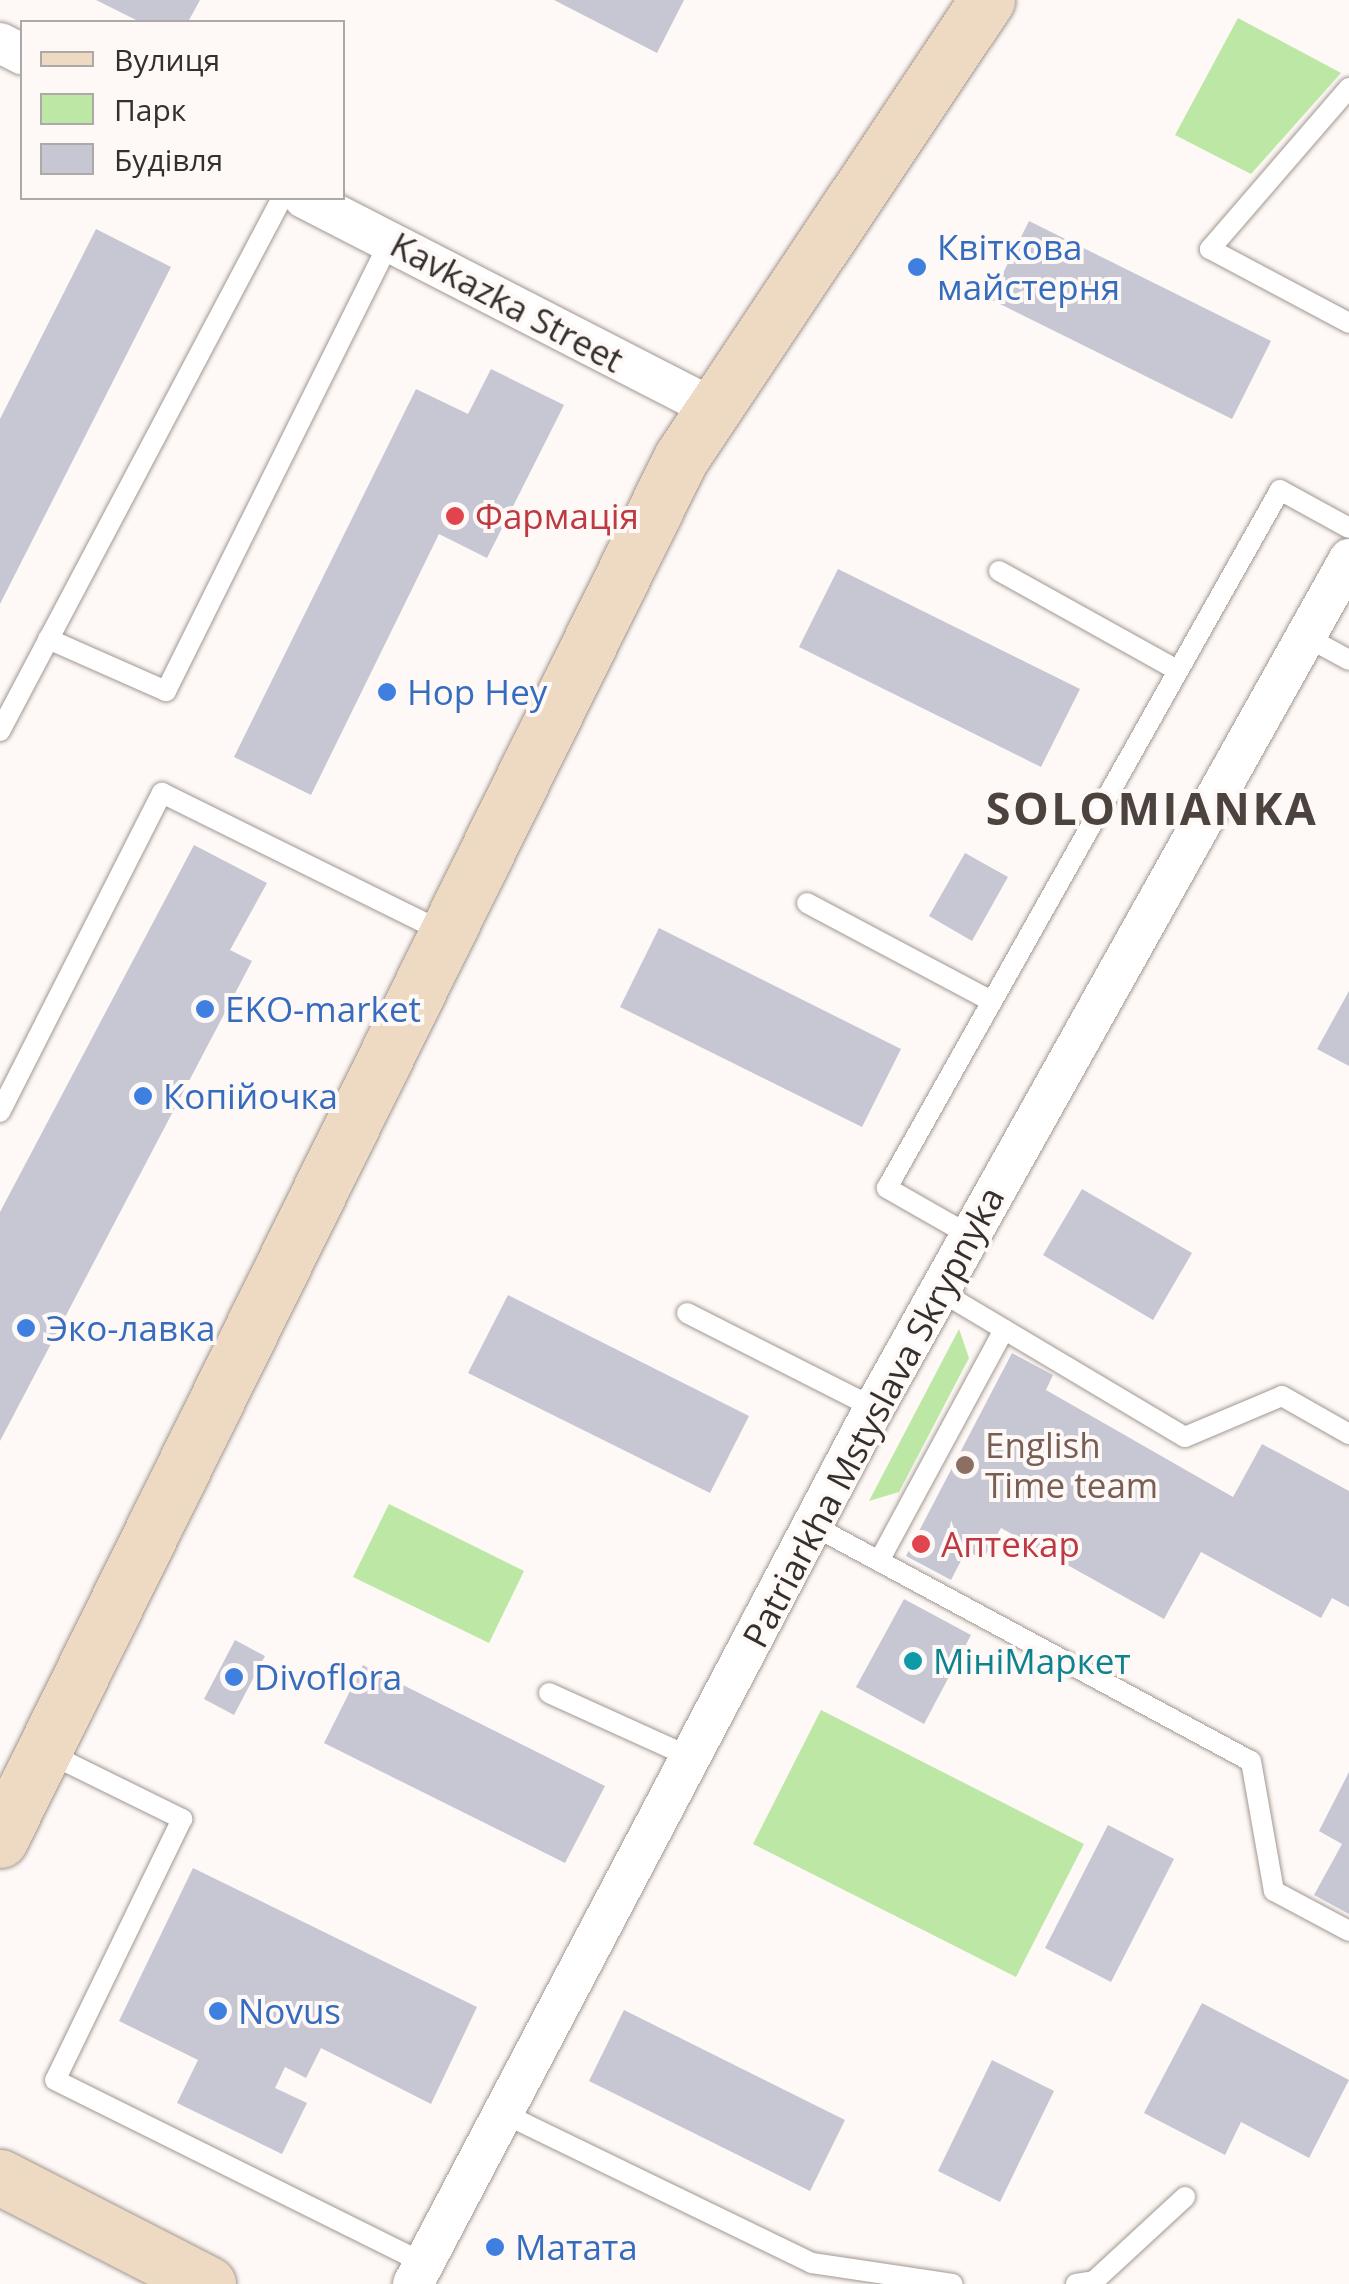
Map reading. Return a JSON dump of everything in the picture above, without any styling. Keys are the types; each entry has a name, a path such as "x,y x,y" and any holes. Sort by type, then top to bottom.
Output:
{"main road":[{"path":"0,1840 446,933 710,407 988,0"},
{"path":"0,2177 208,2284"}],"street":[{"name":"Kavkazka Street","path":"308,200 710,407"},
{"name":"Patriarkha Mstyslava Skrypnyka","path":"419,2273 938,1290 1349,560"}],"lane":[{"path":"1349,88 1210,249 1349,323"},
{"path":"0,730 281,200"},
{"path":"48,639 166,691 390,241"},
{"path":"971,1236 887,1188 1280,490 1349,528"},
{"path":"999,571 1177,670"},
{"path":"1305,636 1349,660"},
{"path":"0,1112 162,793 446,933"},
{"path":"808,904 991,1001"},
{"path":"938,1290 1185,1436 1282,1396 1349,1434"},
{"path":"687,1313 874,1408"},
{"path":"880,1561 1004,1330"},
{"path":"812,1525 1251,1762 1274,1891 1349,1932"},
{"path":"548,1693 690,1757"},
{"path":"44,1752 182,1818 55,2080 255,2179 419,2273"},
{"path":"503,2113 812,2262 952,2284"},
{"path":"1076,2284 1094,2281 1184,2197"}],"green space":[{"path":"1238,18 1341,73 1251,174 1175,135"},
{"path":"959,1329 969,1358 899,1492 869,1501"},
{"path":"389,1504 524,1571 489,1643 353,1577"},
{"path":"821,1710 1084,1844 1016,1977 753,1844"}],"building":[{"path":"96,0 200,0 189,20 136,20"},
{"path":"554,0 684,0 657,53"},
{"path":"1029,221 1271,341 1232,419 990,299"},
{"path":"96,229 171,267 0,604 0,419"},
{"path":"491,369 564,405 487,558 439,534 311,795 234,757 416,389 468,414"},
{"path":"838,569 1080,689 1041,767 799,647"},
{"path":"194,845 267,883 230,950 252,961 0,1441 0,1212"},
{"path":"965,853 1008,877 972,941 929,916"},
{"path":"659,928 901,1049 862,1127 620,1007"},
{"path":"1349,991 1349,1066 1317,1049"},
{"path":"1082,1189 1192,1253 1153,1320 1043,1255"},
{"path":"508,1295 749,1416 710,1493 468,1373"},
{"path":"1012,1353 1053,1375 1046,1390 1233,1497 1262,1444 1349,1491 1349,1607 1332,1598 1321,1618 1201,1552 1164,1619 1001,1528 982,1561 967,1549 951,1580 906,1556"},
{"name":"МініМаркет","path":"904,1599 971,1635 924,1724 856,1687"},
{"name":"Divoflora","path":"235,1640 265,1656 234,1715 204,1699"},
{"path":"363,1665 605,1786 565,1863 324,1743"},
{"path":"1349,1772 1349,1914 1314,1895 1342,1844 1319,1831"},
{"path":"1108,1825 1174,1859 1111,1982 1045,1948"},
{"name":"Novus","path":"193,1868 477,2007 431,2104 321,2048 306,2078 285,2067 275,2088 307,2103 282,2154 177,2103 198,2060 119,2021"},
{"path":"1202,2003 1349,2080 1309,2158 1241,2122 1225,2155 1144,2113"},
{"path":"624,2010 845,2120 810,2191 589,2081"},
{"path":"992,2060 1054,2091 1000,2202 938,2171"}],"place":[{"name":"Квіткова майстерня","path":"917,267"},
{"name":"Фармація","path":"455,516"},
{"name":"Hop Hey","path":"387,692"},
{"name":"EKO-market","path":"205,1009"},
{"name":"Копійочка","path":"143,1096"},
{"name":"Эко-лавка","path":"26,1328"},
{"name":"English Time team","path":"965,1465"},
{"name":"Аптекар","path":"921,1544"},
{"name":"МініМаркет","path":"913,1661"},
{"name":"Divoflora","path":"234,1677"},
{"name":"Novus","path":"218,2011"},
{"name":"Матата","path":"495,2247"}],"district":[{"name":"SOLOMIANKA","path":"1152,808"}]}
